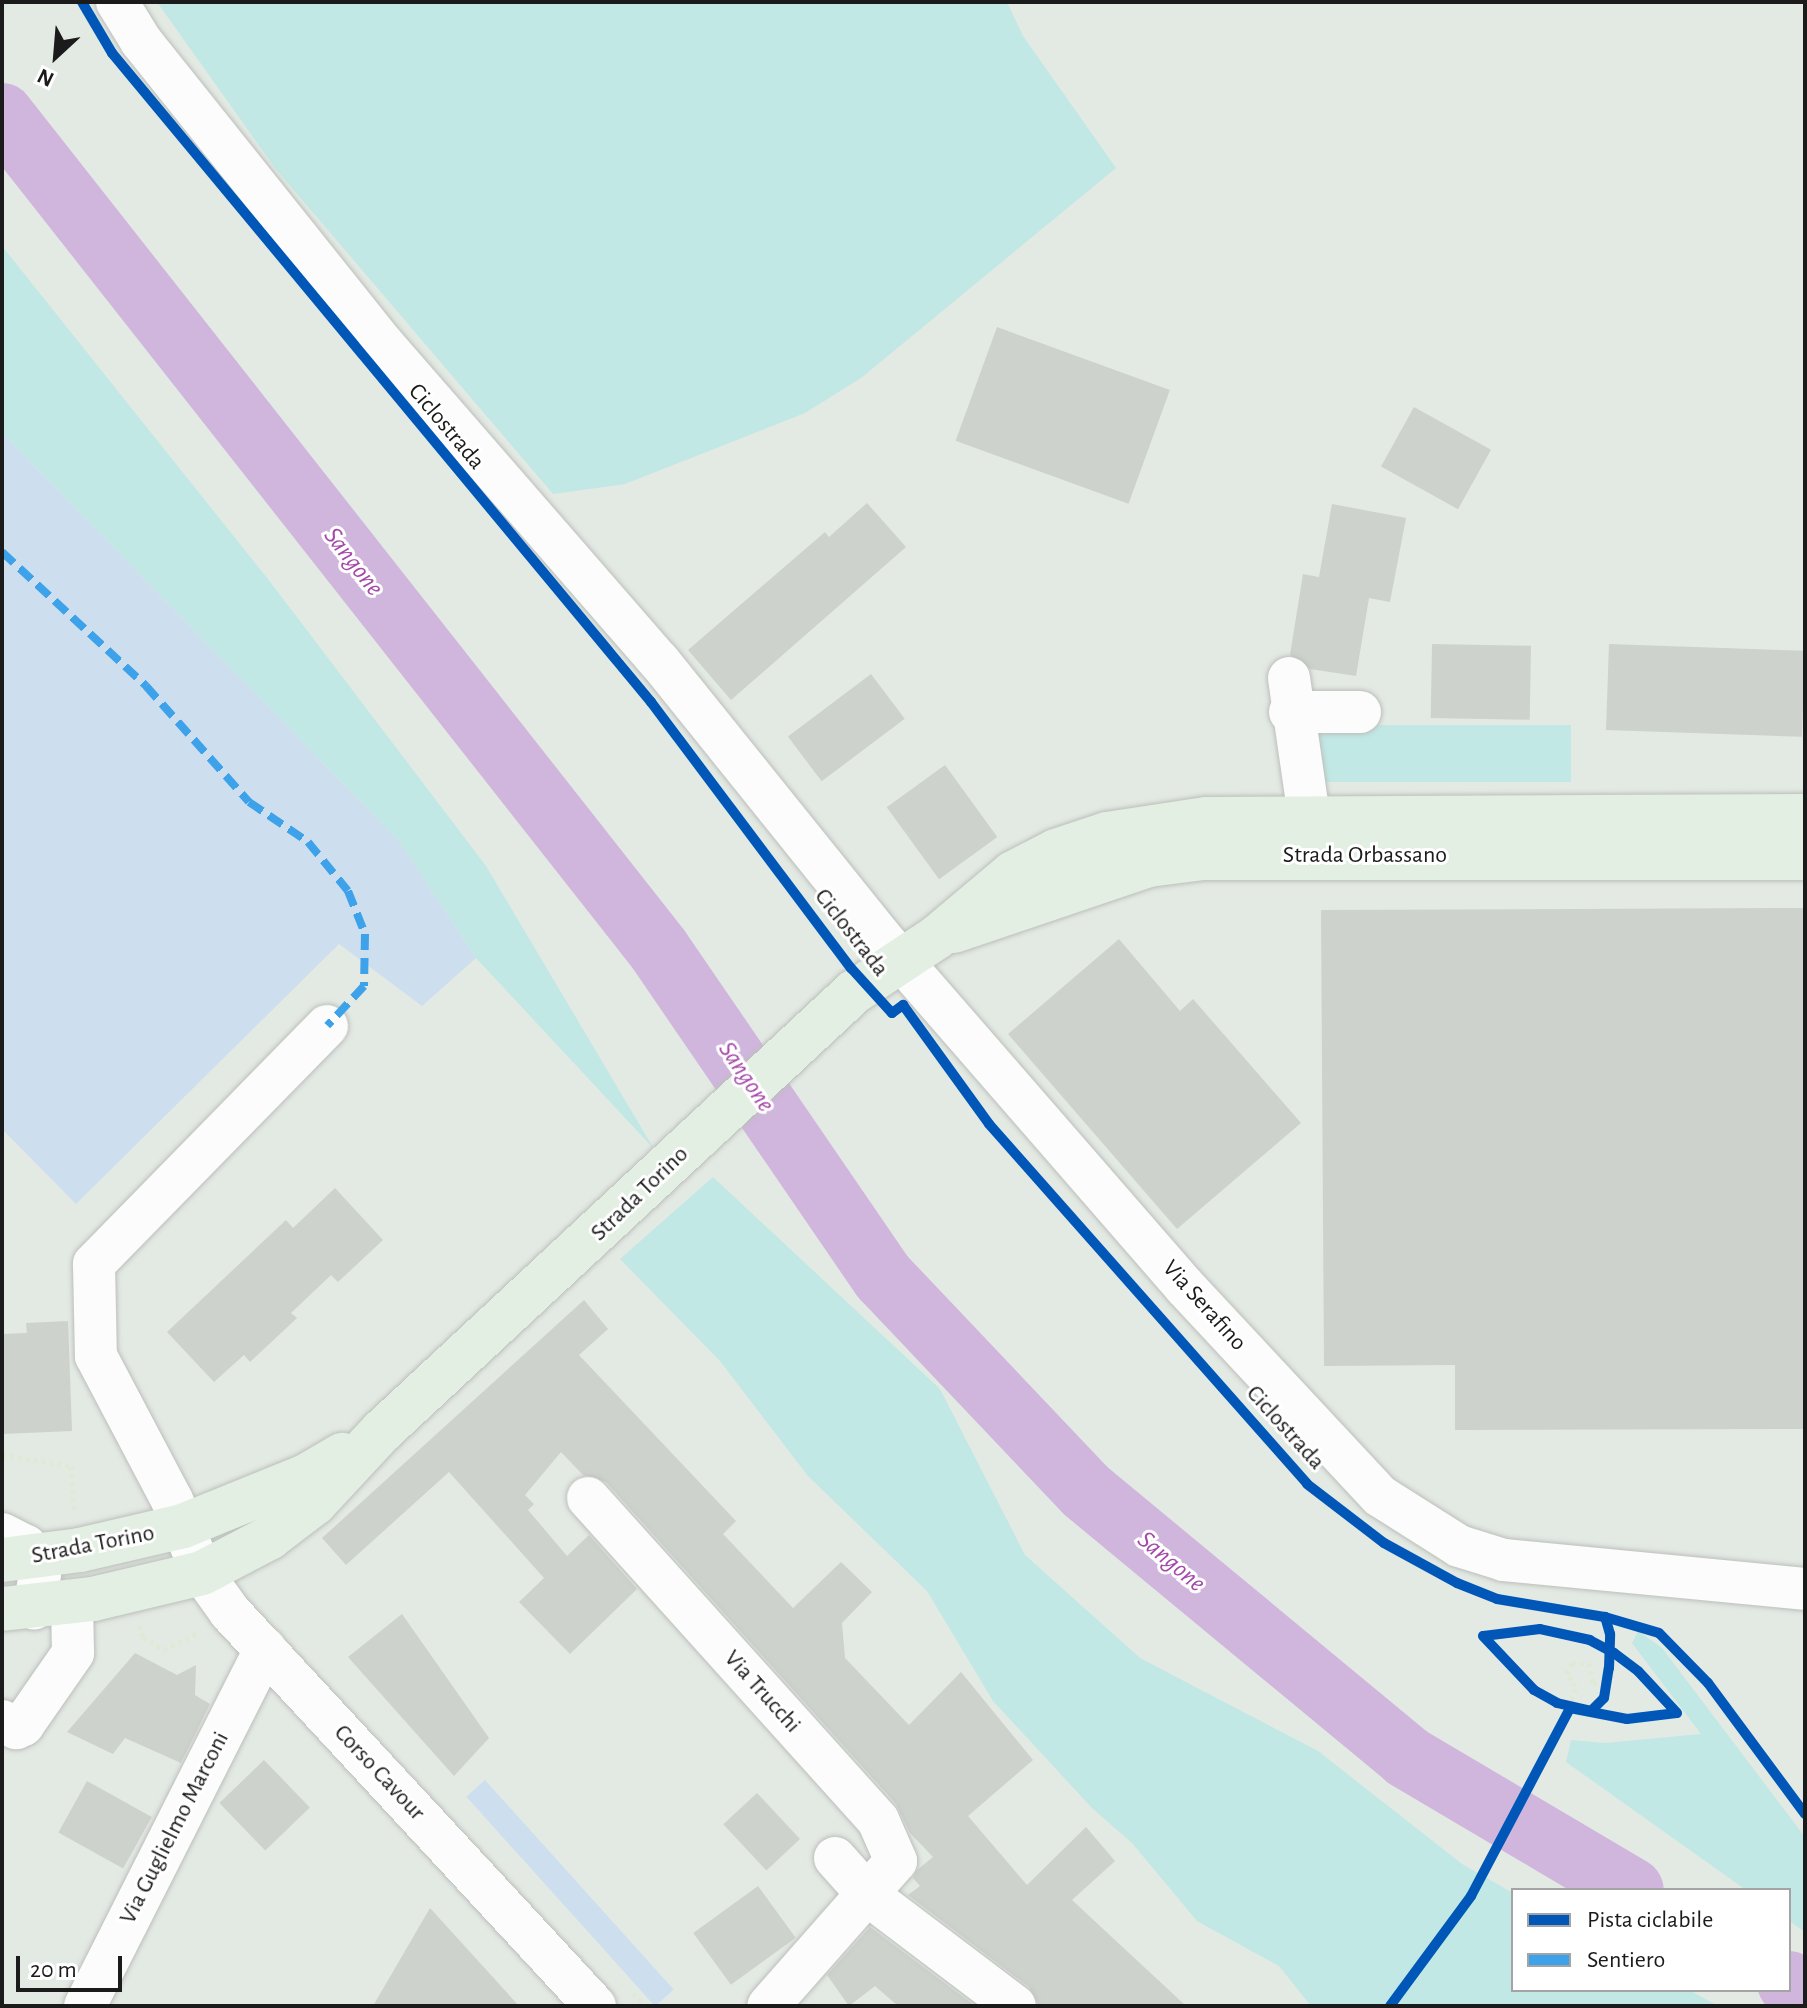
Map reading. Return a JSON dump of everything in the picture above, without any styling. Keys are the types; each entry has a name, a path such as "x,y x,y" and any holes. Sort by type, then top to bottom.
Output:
{"main road":[{"name":"Strada Orbassano","path":"900,958 937,937 1013,873 1107,834 1206,819 1309,816 1805,816"},
{"name":"Strada Orbassano","path":"937,937 1031,909 1149,865 1204,858 1805,858"},
{"name":"Strada Torino","path":"36,1606 202,1573 269,1538 315,1503 382,1431 854,992 900,958"},
{"name":"Strada Torino","path":"13,1551 183,1526 306,1476 382,1431"}],"street":[{"name":"Via Serafino","path":"117,2 141,41 383,344 659,661 900,958 1186,1288 1380,1496 1459,1546 1504,1560 1641,1576 1805,1589"},
{"name":"Strada Orbassano","path":"1309,816 1289,695 1360,712"},
{"name":"Strada Torino","path":"183,1526 96,1356 94,1264 327,1026"},
{"name":"Via Trucchi","path":"588,1498 878,1820 896,1861 768,2006"},
{"name":"Corso Cavour","path":"183,1526 202,1573 265,1649 595,2006"},
{"path":"2,1721 16,1728 23,1725 73,1653 36,1606 40,1574 13,1551"},
{"name":"Via Guglielmo Marconi","path":"85,2006 265,1649"},
{"path":"835,1858 868,1895 1015,2006"}],"path":[{"path":"2,1455 71,1466 74,1517 87,1517"},
{"path":"1578,1709 1576,1686 1569,1680 1569,1668 1584,1660 1592,1667 1593,1683 1607,1681 1604,1698"},
{"path":"1557,1703 1578,1709"},
{"path":"1564,1720 1578,1709"}],"shaded area":[{"path":"157,2 1007,2 1023,36 1116,168 861,378 805,413 625,484 553,494 275,168"},
{"path":"2,246 271,583 486,866 654,1149 476,958 399,841 2,433"},
{"path":"2,433 399,841 476,958 422,1006 339,944 76,1204 2,1129"},
{"path":"1302,725 1571,725 1571,782 1302,782"},
{"path":"713,1177 940,1389 1025,1555 1140,1658 1318,1751 1462,1864 1511,1892 1511,1992 1693,1992 1718,2006 1311,2006 1279,1966 1197,1921 1132,1843 1092,1808 993,1701 927,1591 808,1476 720,1361 620,1259"},
{"path":"1638,1631 1662,1648 1805,1837 1805,1932 1791,1922 1791,1888 1743,1888 1566,1762 1571,1740 1605,1743 1701,1734 1632,1643"},
{"path":"485,1780 674,1990 655,2006 466,1797"}],"building":[{"path":"997,327 1170,390 1129,504 956,441"},
{"path":"1414,407 1491,450 1458,509 1381,466"},
{"path":"867,503 906,547 731,700 688,650 825,532 829,537"},
{"path":"1332,504 1406,518 1390,602 1369,598 1356,676 1310,669 1290,655 1303,574 1319,577"},
{"path":"1432,644 1531,646 1530,720 1431,718"},
{"path":"1609,644 1805,651 1802,737 1606,730"},
{"path":"871,674 905,719 822,781 788,737"},
{"path":"945,765 997,837 939,879 887,807"},
{"path":"1805,908 1805,1429 1455,1430 1455,1365 1324,1366 1321,910"},
{"path":"1119,939 1180,1011 1193,999 1301,1123 1177,1229 1008,1034"},
{"path":"335,1188 383,1240 338,1282 331,1275 291,1313 297,1318 250,1362 244,1355 214,1382 167,1332 286,1220 293,1228"},
{"path":"584,1300 608,1329 579,1355 736,1521 723,1534 793,1608 841,1562 872,1592 842,1623 845,1658 909,1725 961,1672 1033,1760 968,1816 1027,1885 1086,1827 1115,1861 1072,1900 1186,2006 1039,2006 1029,1987 908,1895 920,1886 913,1878 917,1870 933,1857 910,1833 896,1804 606,1482 583,1475 561,1452 525,1495 534,1504 528,1510 567,1556 589,1535 637,1589 570,1654 519,1602 544,1578 449,1472 346,1565 322,1538"},
{"path":"68,1321 72,1431 2,1434 2,1334 27,1333 26,1323"},
{"path":"402,1614 489,1738 454,1776 348,1657"},
{"path":"135,1653 177,1675 196,1665 195,1695 210,1704 181,1763 125,1738 113,1754 67,1732"},
{"path":"264,1760 310,1807 265,1851 219,1803"},
{"path":"87,1781 152,1817 123,1868 58,1833"},
{"path":"757,1793 800,1839 766,1870 723,1824"},
{"path":"758,1886 796,1938 731,1985 693,1933"},
{"path":"430,1908 519,2006 373,2006"},
{"path":"870,1927 975,2006 898,2006 875,1986 849,2006 827,1975"}],"waterway":[{"name":"Sangone","path":"2,115 659,950 883,1277 1086,1491 1407,1757 1629,1888"},
{"name":"Sangone","path":"1791,1984 1805,1992"}],"marked path":[{"path":"2,552 146,686 249,802 308,842 348,891 365,934 364,986 327,1026"}],"cycle path":[{"name":"Ciclostrada","path":"82,2 112,53 651,702 851,968 892,1013 903,1005 989,1124 1307,1484 1384,1543 1457,1583 1497,1599 1605,1617 1659,1633 1708,1683 1805,1814"},
{"path":"1390,2006 1471,1896 1570,1708 1627,1719 1677,1713 1638,1671 1614,1653 1590,1640 1540,1629 1483,1636 1534,1690 1557,1703 1591,1711 1604,1698 1609,1668 1610,1634 1605,1617"}]}
